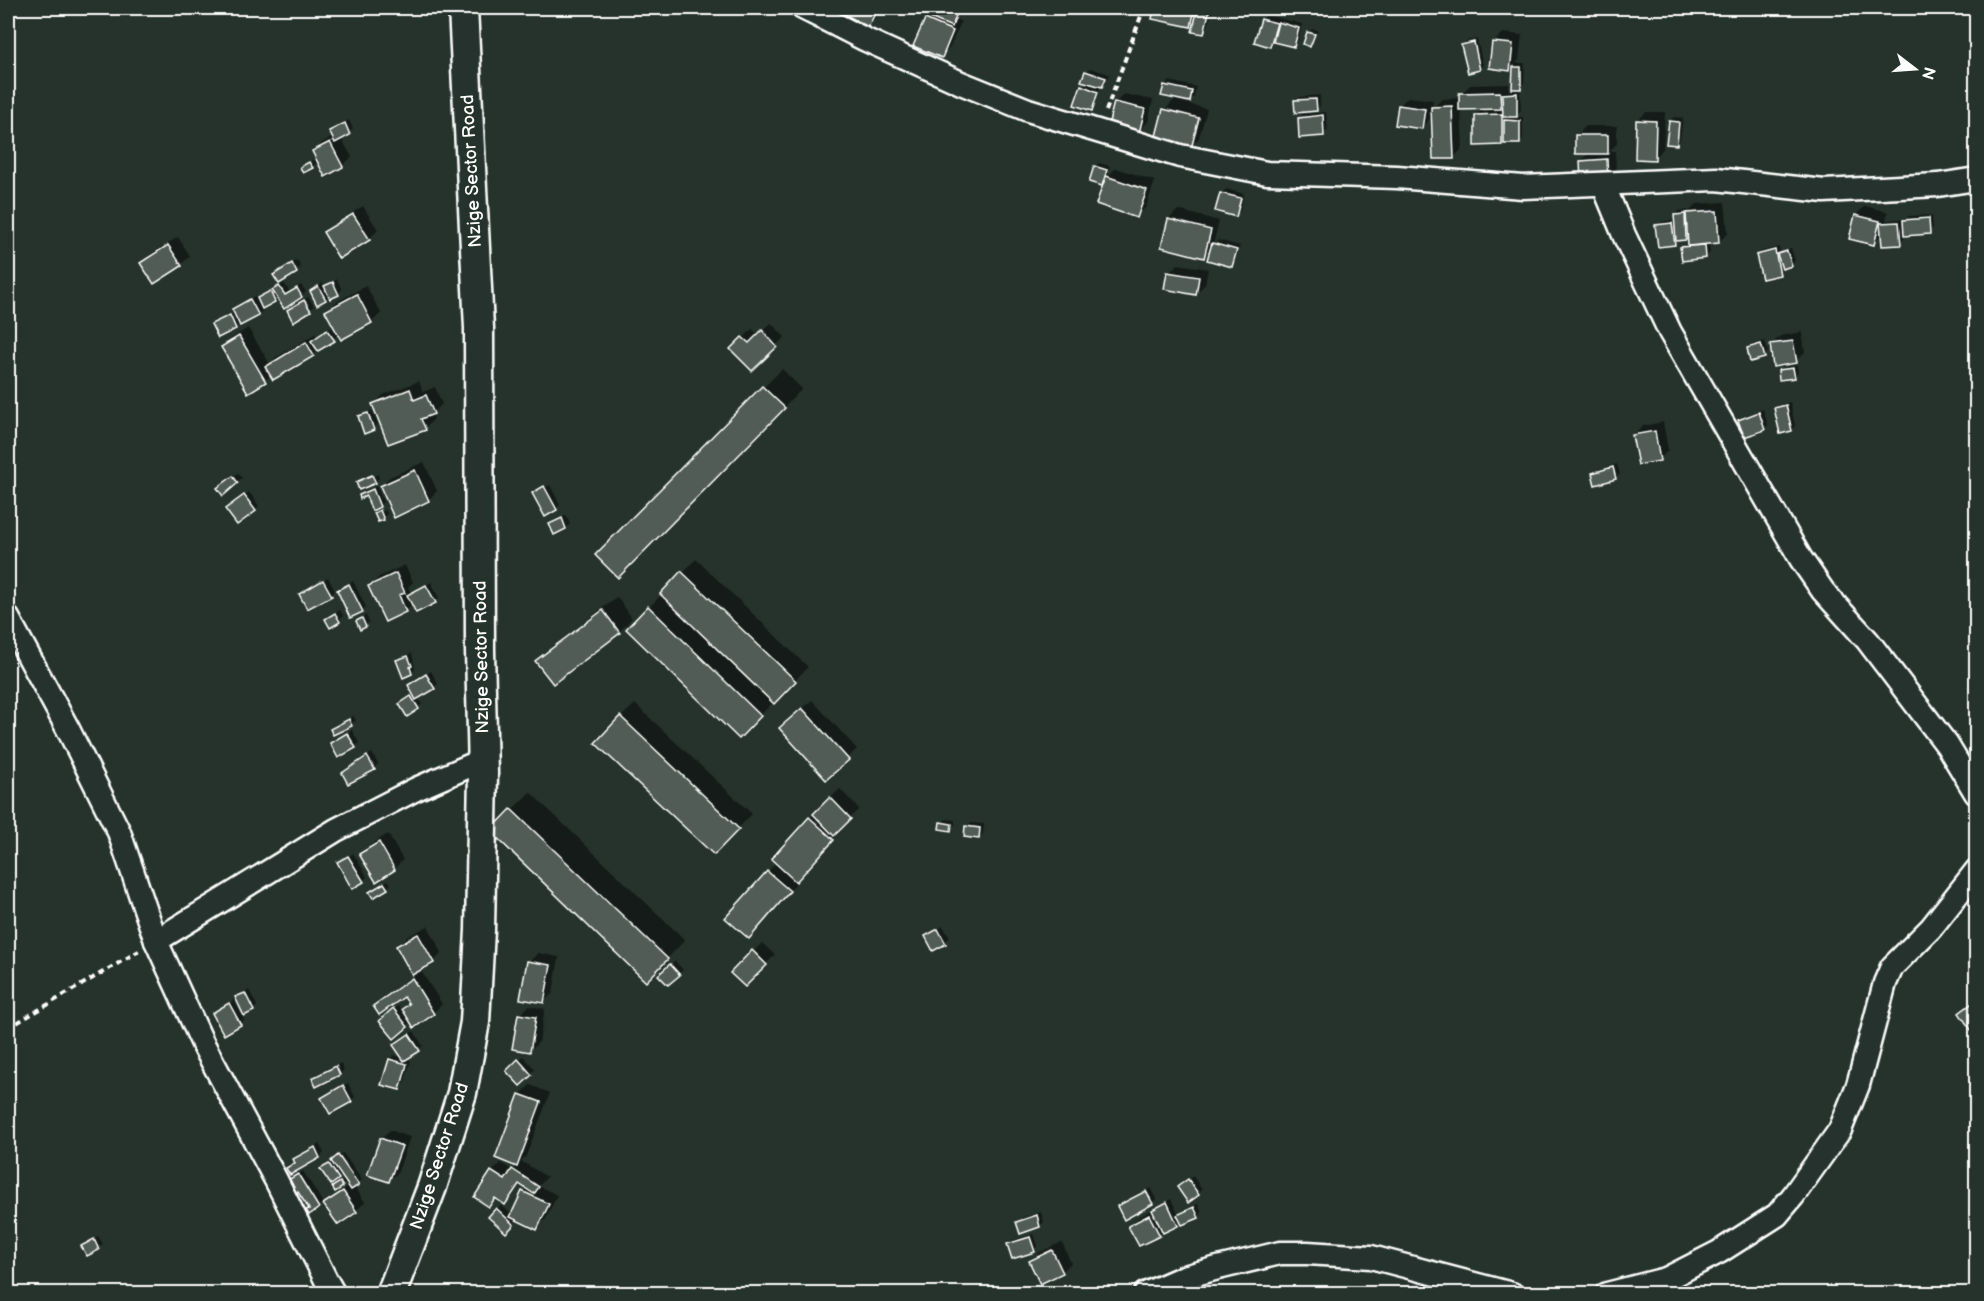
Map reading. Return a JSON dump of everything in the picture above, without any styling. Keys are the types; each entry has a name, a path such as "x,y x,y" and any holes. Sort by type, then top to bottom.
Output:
{"main road":[{"name":"Nzige Sector Road","path":"391,1293 432,1188 462,1093 475,1022 480,930 483,760 480,650 479,328 463,8"}],"street":[{"path":"802,8 961,83 1028,110 1180,156 1267,173 1407,178 1522,187 1716,179 1824,191 1938,185 1977,179"},
{"path":"1603,184 1624,235 1670,332 1801,560 1823,591 1868,641 1947,745 1977,793"},
{"path":"8,618 68,729 118,832 156,941 203,1044 334,1293"},
{"path":"156,941 336,830 416,789 483,760"},
{"path":"1607,1293 1666,1279 1719,1252 1776,1215 1793,1196 1840,1130 1858,1085 1885,983 1892,966 1931,928 1977,871"},
{"path":"1146,1293 1184,1277 1218,1268 1280,1253 1307,1253 1371,1257 1512,1293"}],"path":[{"path":"1098,131 1144,8"},
{"path":"8,1028 156,941"}],"building":[{"path":"841,8 878,8 868,27 839,11"},
{"path":"910,8 928,8 925,14"},
{"path":"934,8 944,8 957,13 952,27 930,18"},
{"path":"1154,8 1195,8 1191,27 1152,19"},
{"path":"1198,8 1210,8 1204,34 1192,32"},
{"path":"925,19 953,31 942,58 913,46"},
{"path":"1261,19 1277,23 1270,47 1254,42"},
{"path":"1278,22 1299,28 1294,47 1273,42"},
{"path":"1307,32 1315,34 1310,47 1303,44"},
{"path":"1474,42 1480,70 1468,73 1461,45"},
{"path":"1492,42 1513,44 1510,71 1489,68"},
{"path":"1513,67 1521,67 1521,89 1512,89"},
{"path":"1085,71 1106,78 1102,87 1081,81"},
{"path":"1081,85 1098,92 1092,111 1074,105"},
{"path":"1164,85 1192,91 1190,102 1161,96"},
{"path":"1500,92 1501,109 1459,110 1459,93"},
{"path":"1517,93 1517,117 1503,117 1502,94"},
{"path":"1316,99 1317,111 1295,113 1294,100"},
{"path":"1114,102 1145,109 1139,133 1108,126"},
{"path":"1398,105 1425,109 1422,129 1395,125"},
{"path":"1452,106 1454,159 1433,159 1431,107"},
{"path":"1163,109 1199,118 1191,149 1155,140"},
{"path":"1502,114 1502,145 1475,146 1475,115"},
{"path":"1323,115 1324,136 1299,138 1298,118"},
{"path":"1504,120 1520,121 1520,144 1504,144"},
{"path":"1636,120 1656,121 1655,160 1635,159"},
{"path":"1669,121 1679,122 1677,145 1666,144"},
{"path":"345,123 350,135 335,143 329,131"},
{"path":"1575,135 1608,135 1608,154 1575,154"},
{"path":"330,142 343,167 325,177 312,151"},
{"path":"1607,159 1608,180 1581,181 1580,161"},
{"path":"309,162 313,168 303,173 300,167"},
{"path":"1094,166 1107,170 1102,186 1089,182"},
{"path":"1106,176 1147,190 1137,218 1096,204"},
{"path":"1220,193 1241,198 1236,217 1215,211"},
{"path":"1717,211 1719,243 1688,246 1686,213"},
{"path":"353,214 370,240 339,259 323,232"},
{"path":"1685,214 1686,240 1676,241 1674,215"},
{"path":"1855,215 1880,221 1874,245 1849,239"},
{"path":"1929,218 1930,234 1904,236 1903,220"},
{"path":"1168,219 1211,230 1204,258 1161,247"},
{"path":"1899,222 1901,245 1882,246 1880,223"},
{"path":"1672,223 1675,245 1658,247 1655,225"},
{"path":"1212,243 1237,250 1232,267 1207,260"},
{"path":"168,245 182,266 154,284 140,263"},
{"path":"1705,245 1706,258 1682,261 1680,247"},
{"path":"1775,250 1780,275 1762,279 1756,255"},
{"path":"1787,251 1792,266 1782,269 1777,254"},
{"path":"292,263 297,273 279,284 273,275"},
{"path":"1167,272 1199,277 1196,295 1164,289"},
{"path":"333,282 339,295 330,299 324,286"},
{"path":"279,286 285,295 297,288 302,297 284,309 272,290"},
{"path":"318,286 326,300 317,305 310,291"},
{"path":"270,291 275,302 262,309 257,298"},
{"path":"357,294 372,323 341,340 325,311"},
{"path":"250,299 259,316 240,326 232,309"},
{"path":"304,300 311,311 293,322 287,310"},
{"path":"230,315 236,329 218,338 211,324"},
{"path":"327,330 335,341 318,351 311,341"},
{"path":"762,330 777,347 752,371 730,349 742,337 749,343"},
{"path":"239,336 266,382 248,393 221,347"},
{"path":"1793,341 1797,363 1773,367 1770,344"},
{"path":"306,342 314,356 273,380 265,367"},
{"path":"1761,344 1765,358 1750,362 1747,348"},
{"path":"1793,368 1795,378 1779,380 1778,370"},
{"path":"762,386 785,408 618,578 595,555"},
{"path":"410,389 414,400 426,395 434,414 421,419 426,430 388,444 372,404"},
{"path":"1786,405 1792,431 1780,434 1774,408"},
{"path":"1759,412 1765,430 1744,437 1738,420"},
{"path":"368,413 374,430 364,434 358,416"},
{"path":"1655,431 1660,461 1638,465 1632,435"},
{"path":"1613,467 1616,479 1595,485 1592,473"},
{"path":"415,470 429,501 394,518 380,486"},
{"path":"372,475 376,483 359,490 356,482"},
{"path":"233,476 238,483 223,496 217,488"},
{"path":"544,486 557,510 545,517 532,493"},
{"path":"373,489 380,507 372,511 366,496 360,499 359,495"},
{"path":"244,495 256,511 237,525 225,509"},
{"path":"380,510 384,520 378,522 374,513"},
{"path":"562,518 566,529 554,535 549,524"},
{"path":"681,571 796,681 774,704 660,594"},
{"path":"396,573 405,593 399,595 406,612 385,622 368,586"},
{"path":"323,580 332,596 307,609 299,594"},
{"path":"349,584 363,612 350,618 337,590"},
{"path":"426,585 436,603 416,613 407,595"},
{"path":"648,606 761,716 739,739 626,629"},
{"path":"603,610 620,633 553,684 535,661"},
{"path":"335,613 340,622 330,628 325,619"},
{"path":"362,618 366,627 360,630 356,621"},
{"path":"408,656 412,674 403,678 396,660"},
{"path":"426,674 435,689 416,700 408,685"},
{"path":"411,696 419,709 407,717 399,704"},
{"path":"802,708 849,760 826,780 779,728"},
{"path":"620,716 739,829 714,855 595,743"},
{"path":"349,719 352,726 333,735 330,729"},
{"path":"347,733 356,748 338,758 330,743"},
{"path":"367,756 375,770 348,784 342,773"},
{"path":"830,797 851,819 834,836 813,814"},
{"path":"511,809 668,959 646,982 490,831"},
{"path":"809,817 834,840 796,882 771,859"},
{"path":"940,822 952,824 951,831 939,829"},
{"path":"965,826 980,828 979,839 964,837"},
{"path":"379,842 395,870 376,882 359,854"},
{"path":"348,856 364,882 352,889 337,862"},
{"path":"767,871 790,891 749,939 725,918"},
{"path":"384,883 388,889 373,898 369,892"},
{"path":"938,929 946,944 933,951 925,936"},
{"path":"418,934 434,963 412,975 396,946"},
{"path":"752,950 767,965 745,987 730,973"},
{"path":"527,961 551,965 544,1003 520,999"},
{"path":"670,964 680,975 668,985 658,975"},
{"path":"412,978 434,1014 414,1028 402,1009 409,1004 404,997 379,1015 373,1006"},
{"path":"245,993 254,1011 244,1016 235,997"},
{"path":"1975,1001 1976,1026 1971,1030 1959,1013"},
{"path":"229,1003 241,1025 224,1035 212,1013"},
{"path":"393,1008 408,1027 394,1039 379,1021"},
{"path":"518,1014 536,1017 530,1052 512,1049"},
{"path":"409,1034 420,1051 404,1061 393,1045"},
{"path":"389,1059 407,1064 400,1090 381,1085"},
{"path":"518,1059 532,1075 520,1086 506,1071"},
{"path":"336,1066 340,1075 316,1087 312,1078"},
{"path":"343,1085 352,1102 330,1114 321,1098"},
{"path":"519,1094 541,1102 517,1167 495,1158"},
{"path":"380,1138 402,1146 389,1182 367,1175"},
{"path":"315,1147 320,1158 290,1175 286,1168 295,1163 293,1159"},
{"path":"338,1155 359,1185 351,1190 331,1161"},
{"path":"329,1164 339,1179 331,1185 320,1169"},
{"path":"512,1169 539,1187 534,1194 519,1184 505,1205 495,1198 489,1207 474,1197 491,1171 505,1180"},
{"path":"298,1174 319,1208 309,1215 306,1210 309,1209 298,1192 291,1196 283,1183"},
{"path":"1188,1179 1199,1195 1188,1203 1177,1187"},
{"path":"340,1182 343,1187 335,1192 332,1187"},
{"path":"343,1191 357,1212 338,1225 323,1204"},
{"path":"522,1191 549,1204 537,1230 510,1217"},
{"path":"1146,1191 1153,1204 1124,1220 1117,1206"},
{"path":"1167,1202 1178,1226 1163,1233 1152,1210"},
{"path":"1194,1207 1199,1218 1182,1225 1177,1215"},
{"path":"496,1208 514,1225 506,1233 488,1217"},
{"path":"1037,1215 1040,1227 1020,1234 1016,1222"},
{"path":"1149,1215 1160,1236 1139,1246 1128,1226"},
{"path":"1030,1237 1035,1252 1012,1259 1007,1244"},
{"path":"94,1239 99,1250 87,1256 81,1246"},
{"path":"1052,1250 1063,1273 1040,1284 1029,1261"}]}
